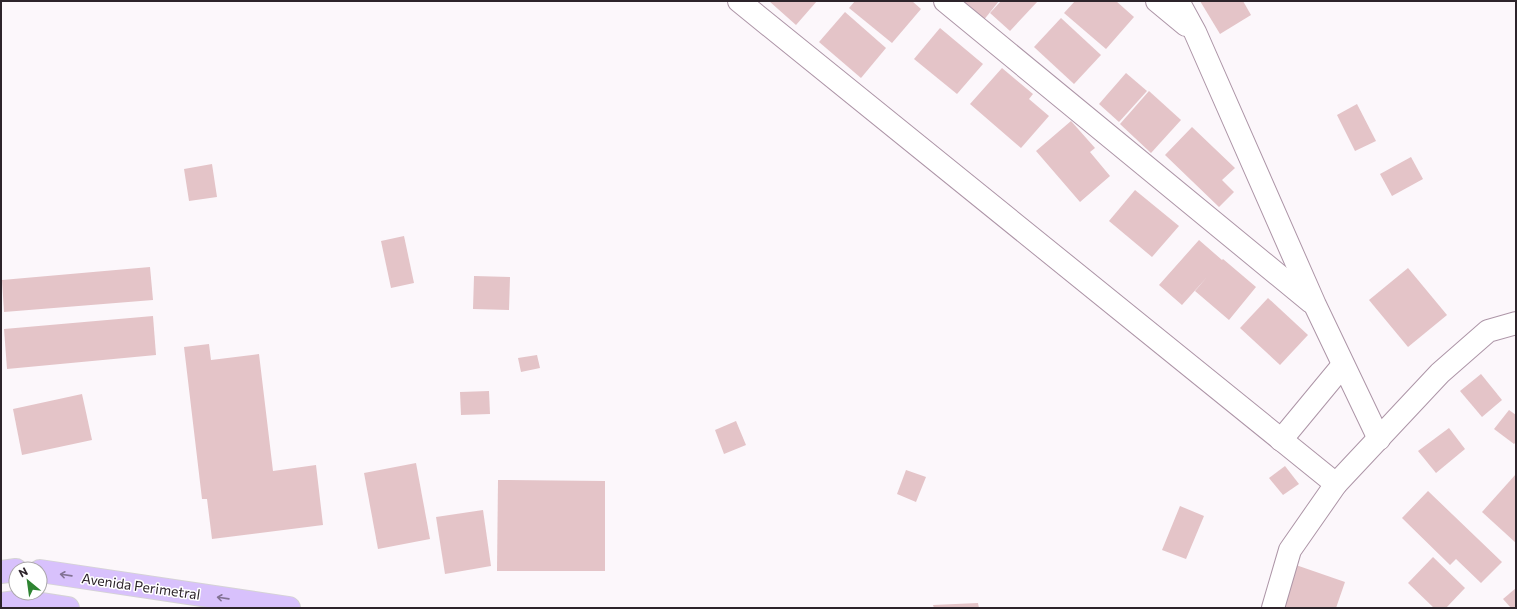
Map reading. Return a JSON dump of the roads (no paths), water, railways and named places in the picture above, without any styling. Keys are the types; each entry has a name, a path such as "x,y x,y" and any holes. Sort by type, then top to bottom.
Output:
{"main road":[{"name":"Avenida Perimetral","path":"48,572 289,608"},
{"path":"1,604 23,601 68,608"}],"street":[{"path":"739,1 1336,484"},
{"path":"945,1 1314,305"},
{"path":"1157,1 1195,32"},
{"path":"1178,1 1195,32 1314,305 1379,439"},
{"path":"1274,608 1290,550 1336,484 1440,373 1488,332 1516,323"},
{"path":"1281,440 1343,365"}]}
